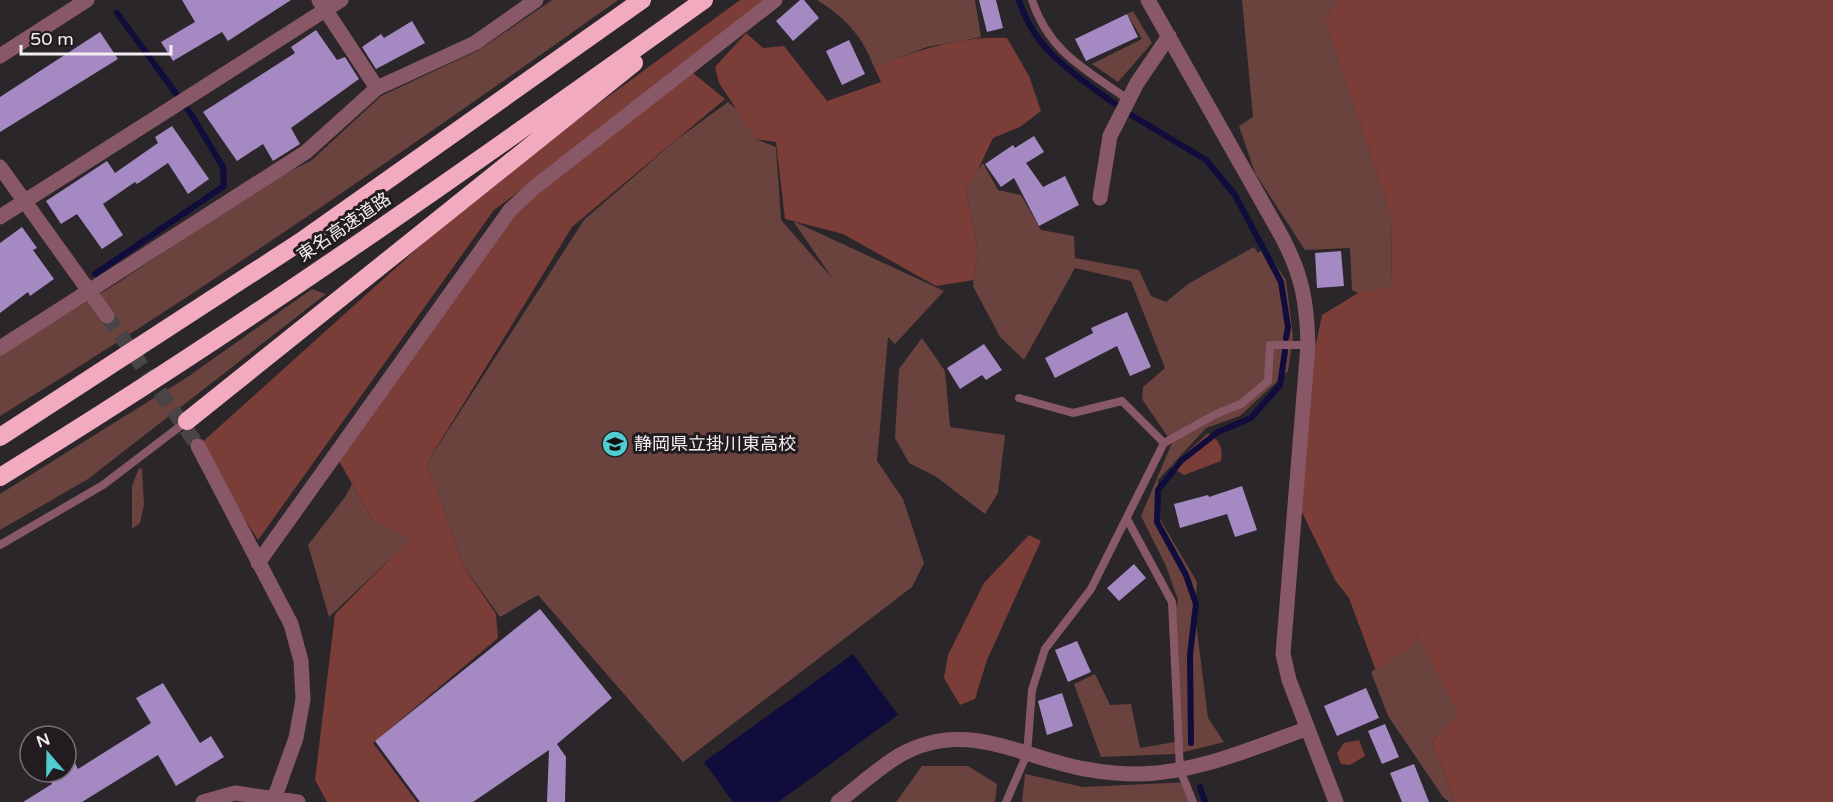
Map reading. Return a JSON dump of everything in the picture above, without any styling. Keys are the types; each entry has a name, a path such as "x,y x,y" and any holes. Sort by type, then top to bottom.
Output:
{"highway":[{"name":"東名高速道路","path":"0,437 300,242 642,0"},
{"name":"東名高速道路","path":"0,477 104,414 289,291 491,152 704,0"},
{"path":"187,422 713,0"}],"street":[{"path":"0,56 87,0"},
{"path":"0,217 322,4 341,0"},
{"path":"0,348 306,152 377,88 475,43 536,0"},
{"path":"258,563 510,210 535,187 775,0"},
{"path":"1148,0 1297,265 1307,303 1308,345 1283,654 1288,680 1336,802"},
{"path":"322,4 377,88"},
{"path":"1100,198 1110,136 1168,36"},
{"path":"0,167 107,316"},
{"path":"198,446 291,624 301,661 303,699 296,738 273,799"},
{"path":"838,802 854,797 899,755 928,743 954,738 982,741 1085,769 1139,774 1180,770 1306,729"},
{"path":"203,802 235,793 298,802"}],"lane":[{"path":"1032,0 1040,24 1066,56 1129,100"},
{"path":"1006,802 1027,754 1032,690 1045,649 1091,589 1164,443 1216,414 1241,404 1268,381 1270,345 1308,345"},
{"path":"1019,398 1072,413 1122,401 1164,443"},
{"path":"0,545 103,485 187,422"},
{"path":"1127,519 1172,602 1180,770 1193,802"}],"shaded area":[{"path":"552,0 618,0 312,213 79,367 0,416 0,355 119,282 267,183 312,160 381,96 479,50"},
{"path":"740,0 780,0 688,69 725,99 572,227 427,463 464,567 496,614 498,638 373,743 417,802 327,802 315,780 335,614 410,539 372,519 339,461 510,210 673,79 494,210 258,540 198,446 489,184"},
{"path":"817,0 975,0 981,37 927,47 874,67 859,37 836,13"},
{"path":"1242,0 1338,0 1325,19 1391,216 1392,288 1358,293 1352,290 1350,248 1305,250 1255,173 1239,126 1253,117"},
{"path":"1338,0 1833,0 1833,802 1455,802 1432,742 1458,714 1418,636 1416,643 1376,671 1349,598 1335,580 1296,500 1303,407 1322,315 1358,293 1392,287 1391,216 1325,19"},
{"path":"1133,11 1152,43 1118,82 1092,64 1142,39 1127,14"},
{"path":"746,33 763,48 784,46 827,101 881,82 874,67 907,55 939,45 972,39 1007,38 1029,76 1041,111 1020,127 993,138 974,178 966,187 978,254 974,280 936,286 843,234 785,219 776,142 756,139 719,83 715,67"},
{"path":"728,102 748,119 756,139 776,147 781,220 833,279 793,221 944,291 895,344 888,337 877,461 903,499 924,563 912,587 683,762 538,595 500,617 464,567 427,463 584,220 675,141"},
{"path":"983,163 998,190 1021,195 1041,230 1074,236 1075,258 1139,270 1151,296 1166,302 1188,284 1254,247 1258,253 1264,248 1286,280 1293,337 1288,371 1240,416 1206,428 1158,480 1157,514 1197,582 1195,615 1208,718 1224,742 1176,754 1101,757 1074,684 1095,674 1110,705 1131,704 1140,748 1175,742 1172,622 1178,600 1166,566 1141,516 1172,443 1142,399 1143,387 1165,368 1131,281 1075,268 1024,360 1000,337 973,286 978,254 966,187"},
{"path":"312,289 326,294 88,479 0,530 0,494 186,378"},
{"path":"922,338 945,371 950,427 1005,435 998,493 985,514 935,476 909,463 895,438 899,369"},
{"path":"1208,433 1220,445 1221,461 1184,475 1171,467"},
{"path":"139,468 142,469 144,505 140,523 132,529 132,486"},
{"path":"352,484 372,519 411,539 329,617 308,545 345,497"},
{"path":"1029,535 1041,541 987,660 975,699 960,705 944,678 948,655 984,583"},
{"path":"1419,637 1458,714 1432,742 1455,802 1449,802 1443,797 1388,716 1371,672"},
{"path":"853,654 898,715 778,802 733,802 704,762"},
{"path":"1359,740 1365,756 1350,765 1341,764 1337,753 1344,743"},
{"path":"922,766 968,766 997,784 995,802 896,802"},
{"path":"1025,774 1083,787 1190,782 1194,802 1022,802"}],"building":[{"path":"182,0 291,0 228,41 222,32 173,61 161,42 195,22"},
{"path":"800,0 804,0 819,18 793,41 776,21"},
{"path":"979,0 996,0 1003,28 987,32"},
{"path":"1127,14 1138,37 1086,61 1075,39"},
{"path":"412,21 425,43 376,69 362,47 381,34 384,38"},
{"path":"316,30 337,60 345,57 359,79 291,128 300,144 273,161 263,144 237,161 203,112 295,53 291,47"},
{"path":"100,32 118,59 0,132 0,97"},
{"path":"849,40 865,74 842,85 826,51"},
{"path":"172,126 209,179 188,194 168,163 137,184 135,182 103,204 123,235 102,249 77,214 61,224 46,201 107,161 115,173 158,143 155,137"},
{"path":"1034,136 1044,152 1026,163 1043,187 1065,176 1079,205 1039,226 1014,178 1001,187 985,164 1013,145 1015,148"},
{"path":"22,227 37,248 33,250 54,279 30,296 28,292 0,313 0,243"},
{"path":"1341,251 1344,286 1317,288 1315,253"},
{"path":"1127,312 1151,367 1130,376 1117,346 1055,378 1045,358 1093,333 1091,328"},
{"path":"984,344 1002,370 986,380 982,375 960,389 947,368"},
{"path":"1242,486 1257,530 1235,537 1227,514 1180,528 1174,504 1208,495 1209,497"},
{"path":"1134,564 1146,578 1119,601 1107,588"},
{"path":"540,609 612,698 557,744 566,757 565,802 547,802 549,750 473,802 420,802 375,741"},
{"path":"1077,641 1091,672 1068,682 1055,650"},
{"path":"163,683 200,743 211,736 224,757 176,786 158,755 82,802 23,802 52,784 78,784 78,769 151,723 136,698"},
{"path":"1366,688 1379,718 1337,736 1324,706"},
{"path":"1062,693 1073,726 1047,735 1038,701"},
{"path":"1385,724 1399,757 1382,764 1368,731"},
{"path":"1414,764 1429,802 1402,802 1390,773"}],"waterway":[{"path":"1019,0 1035,34 1046,47 1071,71 1115,104"},
{"path":"95,274 224,186 223,167 191,114 117,13"},
{"path":"1131,115 1206,160 1235,195 1281,282 1288,327 1286,338"},
{"path":"1191,743 1190,655 1196,604 1186,575 1157,522 1158,490 1181,461 1218,432 1251,418 1280,385 1285,351"},
{"path":"1200,787 1205,802"}],"tunnel":[{"path":"107,316 198,446"}],"place":[{"name":"静岡県立掛川東高校","path":"615,444"}]}
